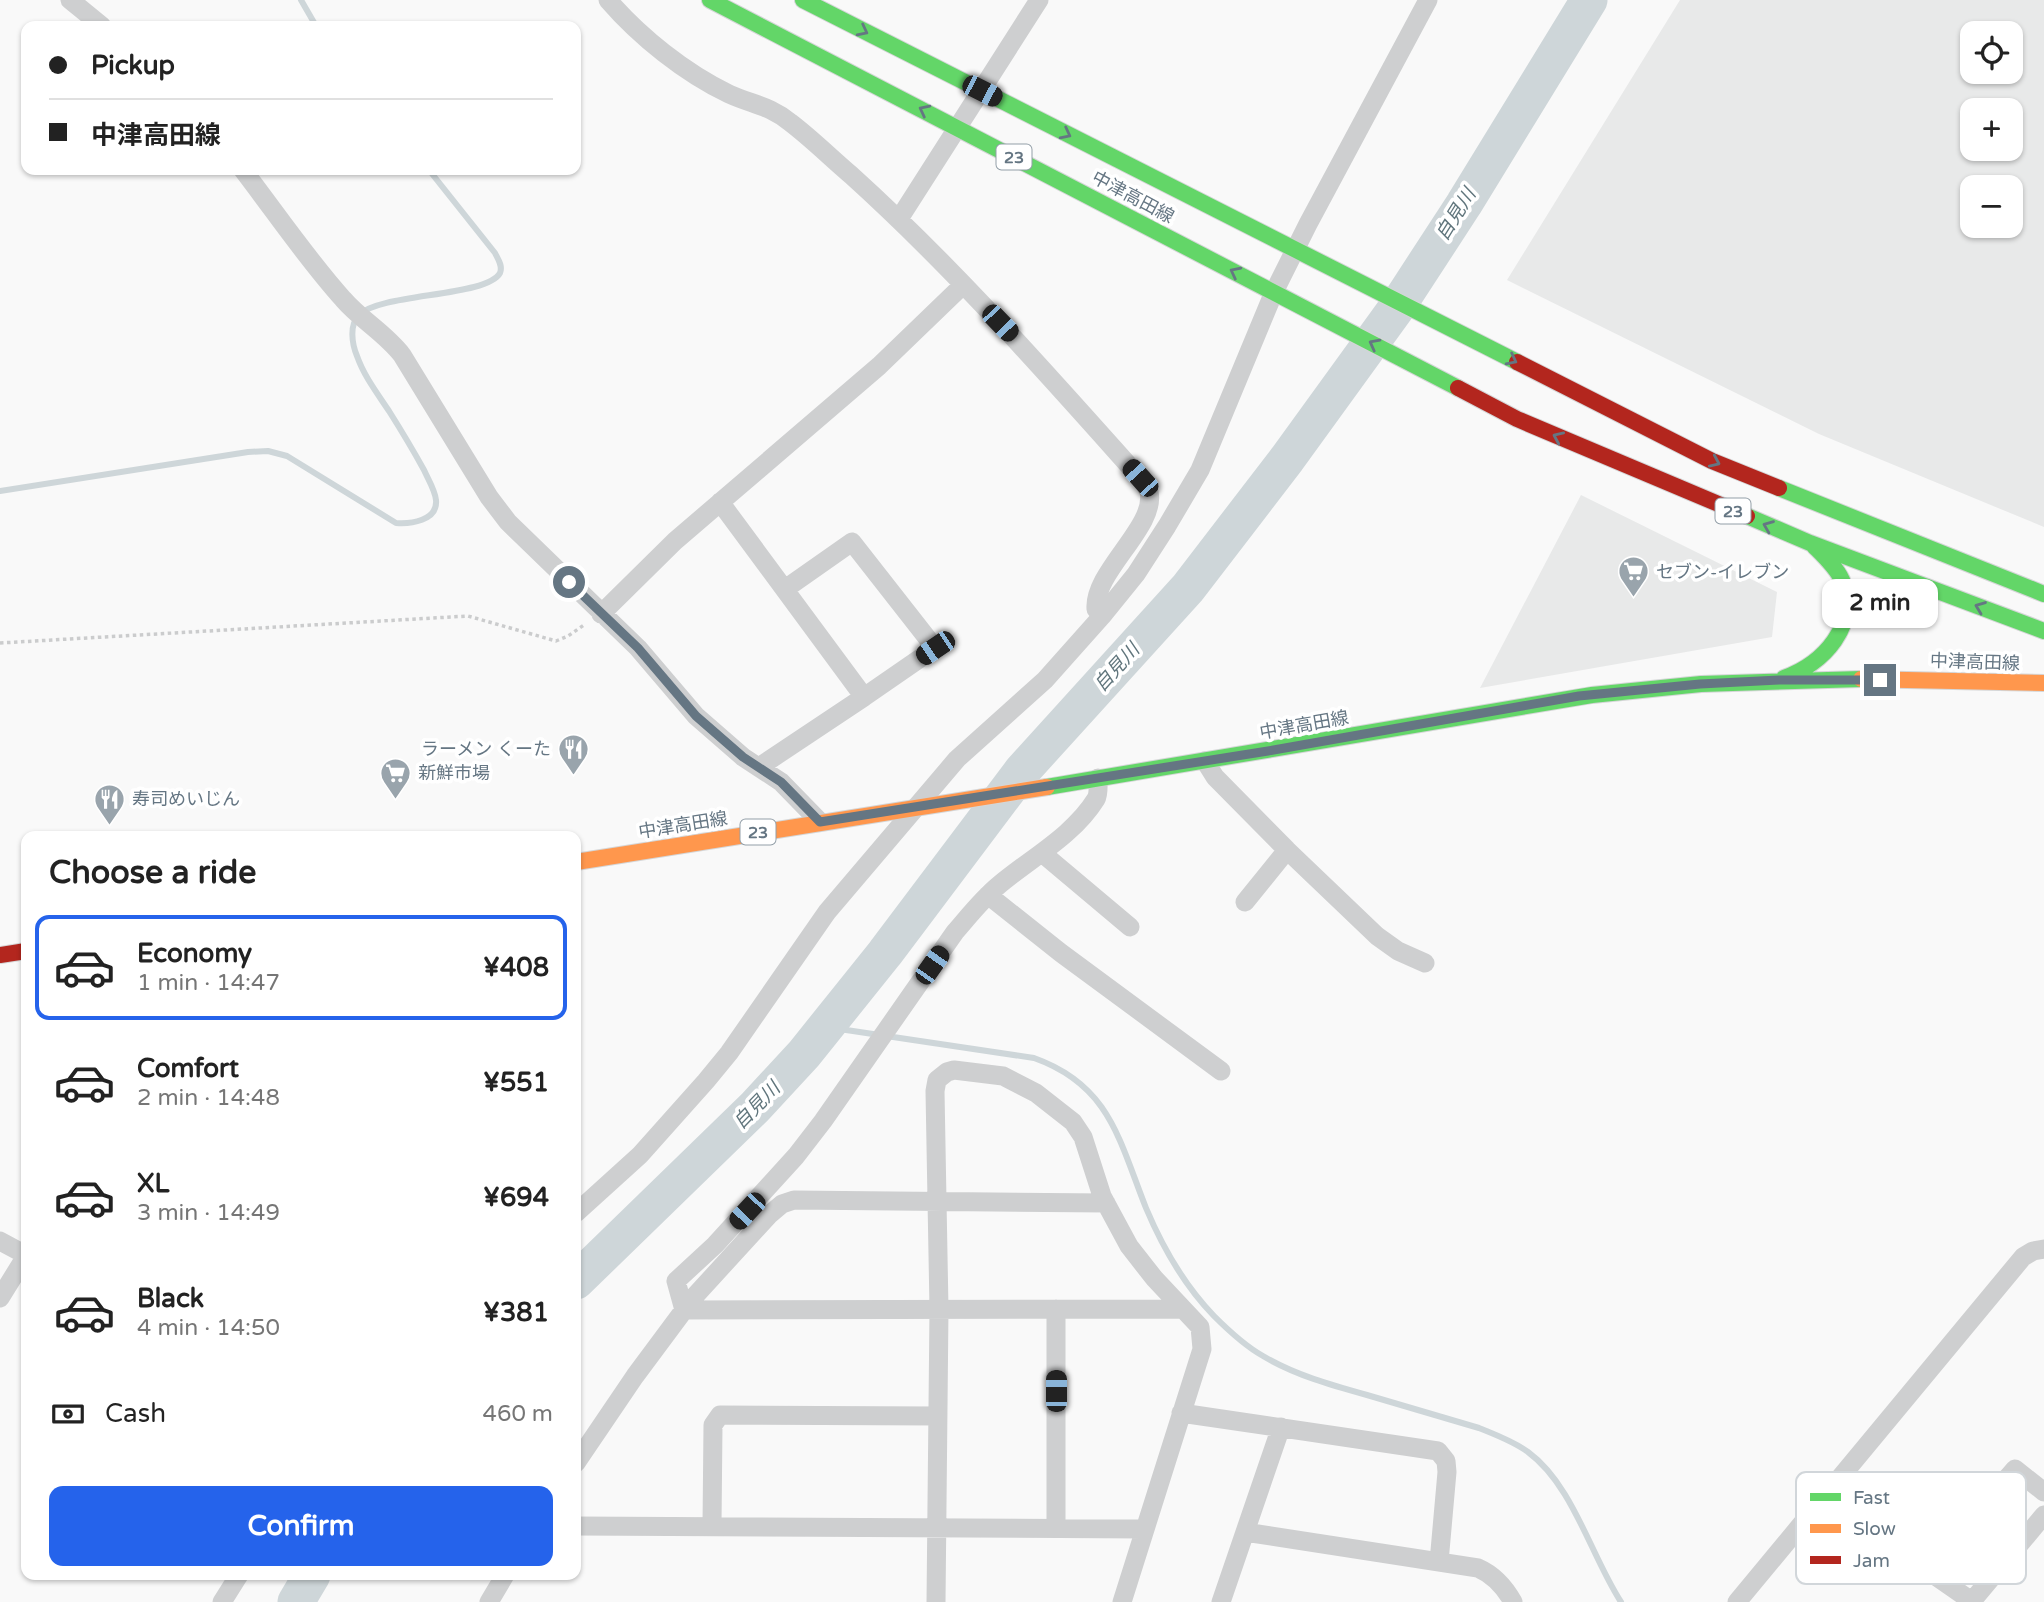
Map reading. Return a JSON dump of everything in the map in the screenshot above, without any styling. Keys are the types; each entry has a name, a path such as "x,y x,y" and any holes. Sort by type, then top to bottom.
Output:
{"main road":[{"name":"中津高田線","path":"710,0 1539,429 1811,543 2044,631"},
{"name":"中津高田線","path":"803,0 1712,461 2044,594"},
{"path":"1908,541 1968,576 2044,609"},
{"path":"1779,680 1810,667 1837,640 1846,611 1842,581 1811,543"},
{"name":"中津高田線","path":"581,861 1205,761 1579,696 1700,684 1779,680 2044,683"},
{"path":"0,956 21,952"}],"street":[{"path":"70,0 96,21"},
{"path":"608,0 621,15 659,47 704,80 732,95 762,104 792,123 899,219 1019,342 1140,478 1150,495 1144,517 1098,590 1096,609 1102,616"},
{"path":"899,219 1039,0"},
{"path":"581,1208 640,1155 691,1100 729,1053 827,912 957,759 1045,680 1136,574 1200,470 1274,292 1428,0"},
{"path":"247,175 342,298 364,321 391,341 402,355 497,509 638,648 696,716 717,735 781,782 820,822"},
{"path":"601,614 657,558 878,366 963,285"},
{"path":"720,502 864,697"},
{"path":"759,767 935,648 852,542 785,589"},
{"path":"1205,761 1215,778 1377,936 1398,951 1424,963"},
{"path":"684,1310 676,1281 723,1236 796,1156 955,932 988,895 1063,836 1097,797 1097,778"},
{"path":"1245,902 1287,850"},
{"path":"1042,853 1130,927"},
{"path":"988,895 1061,953 1221,1071"},
{"path":"936,1602 939,1309 936,1084 941,1075 954,1070 1010,1078 1051,1103 1073,1122 1083,1137 1106,1203 1134,1254 1200,1327 1202,1349 1122,1602"},
{"path":"581,1455 684,1310 769,1215 782,1205 794,1200 1106,1203"},
{"path":"0,1241 21,1252"},
{"path":"1845,1472 2023,1257 2044,1249"},
{"path":"0,1298 21,1263"},
{"path":"1056,1309 1056,1528"},
{"path":"684,1310 1182,1309"},
{"path":"1181,1413 1438,1451 1446,1461 1447,1472 1439,1562"},
{"path":"712,1525 713,1425 720,1415 938,1416"},
{"path":"1221,1602 1282,1427"},
{"path":"2026,1478 2044,1492"},
{"path":"2026,1537 2044,1515"},
{"path":"581,1526 1144,1529"},
{"path":"1737,1602 1796,1531"},
{"path":"1245,1532 1478,1568 1490,1573 1513,1602"},
{"path":"222,1602 236,1580"},
{"path":"489,1602 502,1580"},
{"path":"1947,1584 1973,1602 1988,1584"}],"path":[{"path":"0,643 468,616 556,641 601,614"}],"shaded area":[{"path":"1680,0 2044,0 2044,527 1819,434 1507,280"},
{"path":"1581,495 1777,592 1772,637 1480,688"}],"waterway":[{"path":"301,0 313,21"},
{"name":"自見川","path":"581,1276 755,1107 804,1054 885,953 1022,771 1188,588 1287,459 1395,310 1464,204 1589,0"},
{"path":"0,491 268,451 287,456 396,523 415,522 428,517 435,507 433,488 363,370 352,335 356,319 371,308 475,287 491,281 500,273 501,265 495,253 433,175"},
{"path":"826,1027 1034,1058 1060,1069 1080,1083 1096,1099 1119,1138 1152,1222 1175,1265 1193,1292 1225,1327 1256,1352 1300,1374 1479,1428 1528,1452 1544,1466 1569,1502 1621,1602"},
{"name":"自見川","path":"296,1602 309,1580"}],"traffic: fast":[{"path":"710,0 1458,388"},
{"path":"803,0 1517,362"},
{"path":"1779,488 2044,594"},
{"path":"1747,516 1810,543 2044,631"},
{"path":"1784,678 1798,672 1824,653 1842,627 1846,612 1842,580 1814,546"},
{"path":"1047,787 1592,695 1701,684 1861,679"}],"traffic: slow":[{"path":"1861,679 2044,683"},
{"path":"581,861 1047,787"}],"traffic: jam":[{"path":"1517,362 1712,461 1779,488"},
{"path":"1458,388 1517,419 1747,516"},
{"path":"0,955 21,952"}],"place":[{"name":"セブン-イレブン","path":"1633,599"},
{"name":"ラーメン くーた","path":"574,776"},
{"name":"新鮮市場","path":"395,800"},
{"name":"寿司めいじん","path":"109,826"}],"route":[{"path":"569,582 638,648 696,716 743,757 781,782 820,822 1268,751 1579,696 1700,684 1779,680 1880,680"}]}
